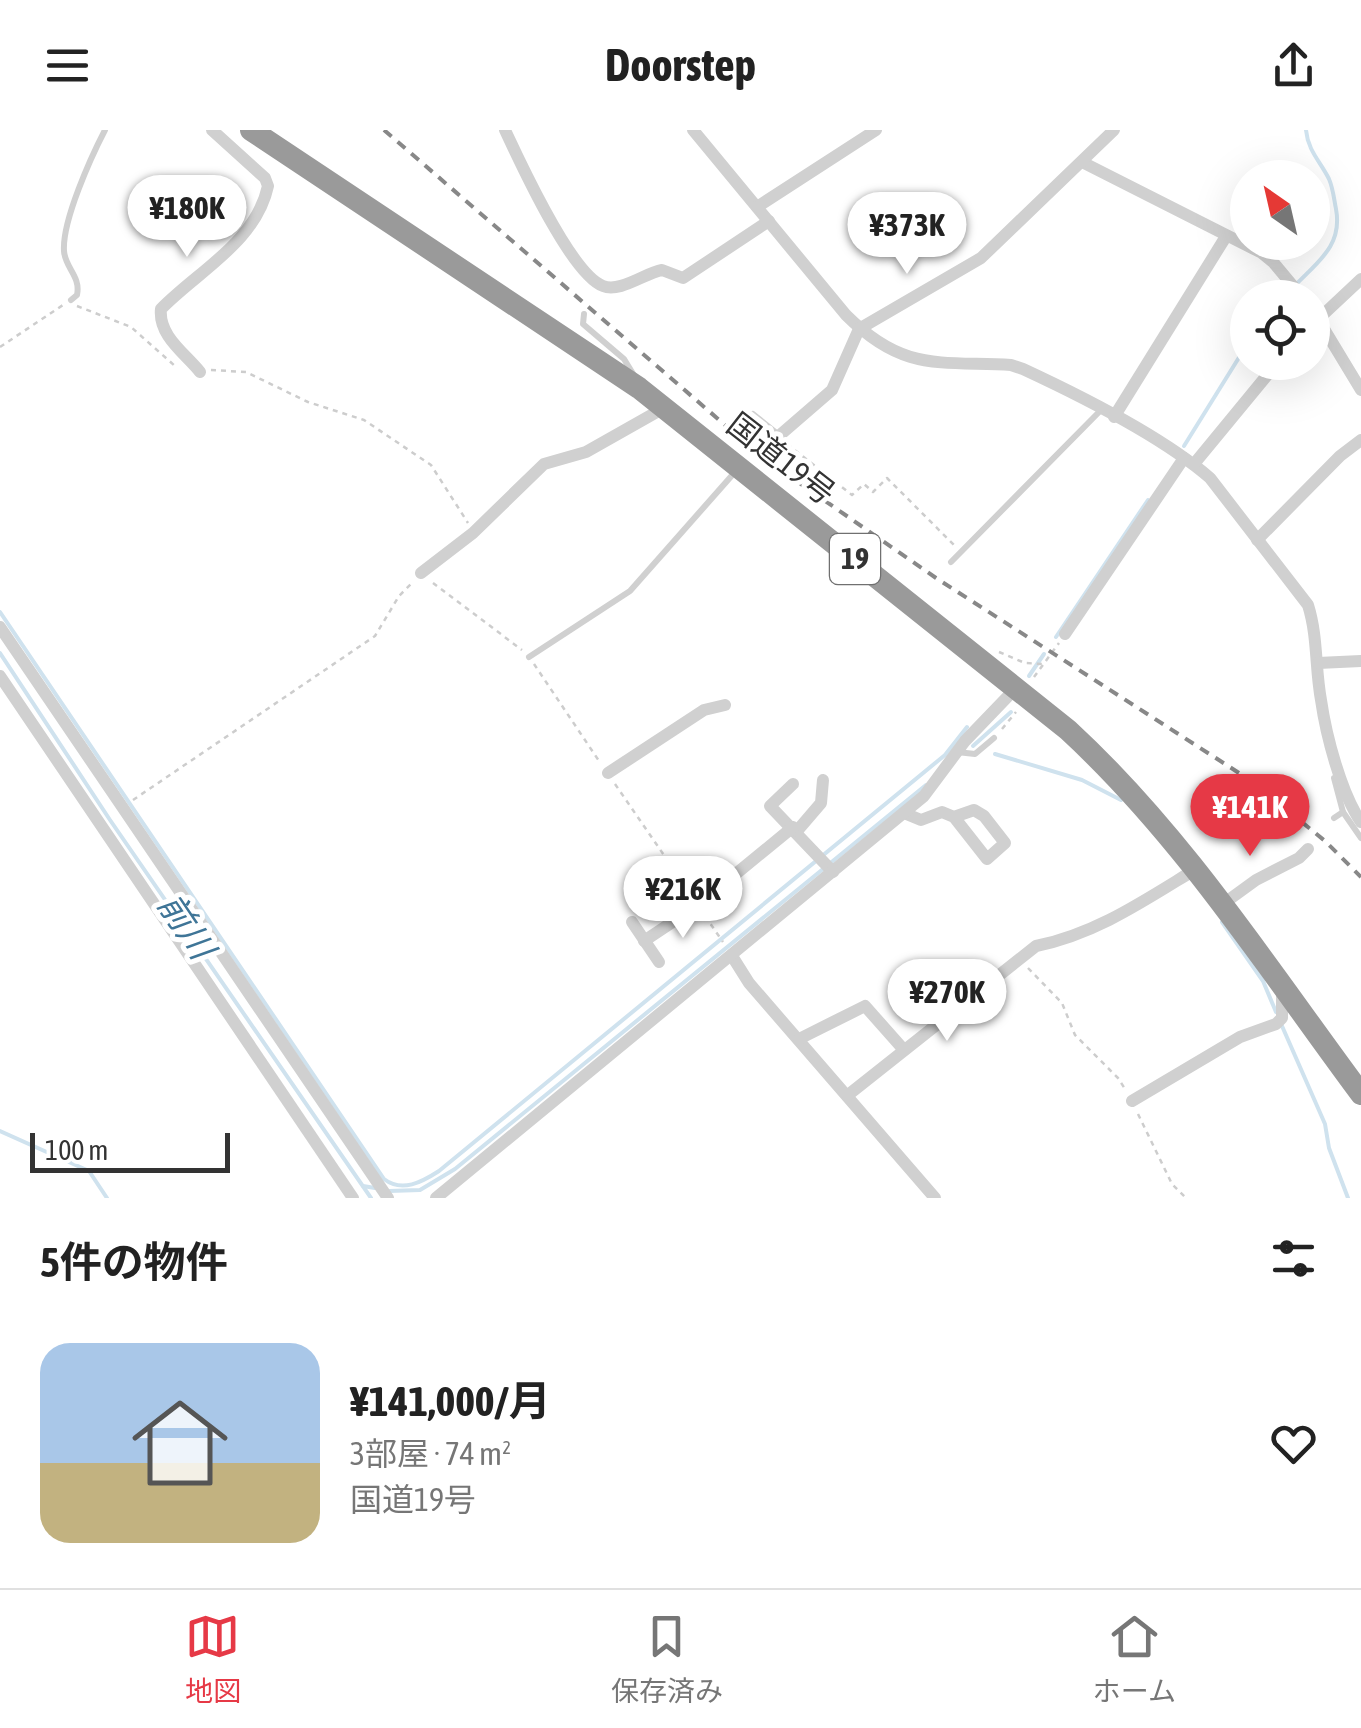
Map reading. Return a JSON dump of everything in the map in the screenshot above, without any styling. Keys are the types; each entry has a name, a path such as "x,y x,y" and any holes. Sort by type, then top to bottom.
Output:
{"highway":[{"name":"国道19号","path":"251,130 639,388 1022,692 1118,776 1223,904 1361,1094"}],"street":[{"path":"200,372 184,358 161,323 161,309 208,270 254,221 268,186 265,178 212,130"},
{"path":"505,130 539,200 575,257 602,286 615,288 662,270 683,278 769,221"},
{"path":"693,130 859,328 885,348 950,366 1012,365 1023,369 1189,461 1219,488 1308,606 1320,700 1336,758 1361,822"},
{"path":"757,206 876,130"},
{"path":"780,435 832,390 859,328 980,258 1114,130"},
{"path":"1082,162 1248,246 1273,262 1288,280"},
{"path":"1108,414 1226,238"},
{"path":"1330,305 1361,279"},
{"path":"1330,341 1361,390"},
{"path":"1072,629 1189,461 1262,380"},
{"path":"420,574 473,533 548,461 586,452 656,413 661,406"},
{"path":"1256,540 1361,440"},
{"path":"0,627 387,1197"},
{"path":"1318,663 1361,661"},
{"path":"0,676 353,1198"},
{"path":"436,1198 924,796 956,752 1022,692"},
{"path":"608,773 704,710 725,705"},
{"path":"644,940 698,905 795,830 820,803 823,780"},
{"path":"793,784 770,806 833,872"},
{"path":"904,813 921,820 942,812 954,817"},
{"path":"1223,904 1256,880 1300,858 1312,844"},
{"path":"848,1095 1036,946 1065,940 1118,916 1196,869"},
{"path":"632,922 659,962"},
{"path":"732,956 749,983 935,1198"},
{"path":"1132,1101 1240,1036 1276,1024 1282,1018 1282,988"},
{"path":"798,1039 865,1006 904,1050"}],"lane":[{"path":"71,300 77,295 78,281 64,249 81,184 105,130"},
{"path":"575,257 575,265 594,291"},
{"path":"584,314 583,324 624,359 639,388"},
{"path":"752,414 780,435"},
{"path":"951,562 1108,414"},
{"path":"529,657 630,590 740,468"},
{"path":"956,752 975,754 994,738"},
{"path":"1334,818 1352,804 1361,838"}],"path":[{"path":"0,347 71,300 78,307 131,327 182,370 246,372 308,402 364,420 431,465 473,533"},
{"path":"780,435 852,495 864,484 873,492 886,478 962,552"},
{"path":"121,808 376,636 399,596 420,574 529,657 732,956"},
{"path":"994,738 1042,664 1072,629"},
{"path":"993,653 1042,664"},
{"path":"1020,960 1062,1003 1075,1036 1118,1078 1172,1184 1186,1198"}],"waterway":[{"path":"1301,280 1329,248 1337,224 1330,182 1306,130"},
{"path":"1184,446 1230,372"},
{"path":"1056,637 1148,500"},
{"path":"0,612 384,1179 405,1186 439,1171 945,755 967,727"},
{"name":"前川","path":"0,653 110,820 371,1198"},
{"path":"1029,676 1044,654"},
{"path":"973,746 1011,712"},
{"path":"995,754 1082,780 1121,800"},
{"path":"389,1191 420,1190 455,1169 926,785"},
{"path":"1222,922 1263,981 1276,1012"},
{"path":"1282,1026 1325,1124 1329,1148 1348,1198"},
{"path":"0,1131 89,1171 107,1198"},
{"path":"363,1186 375,1188"}],"railway":[{"path":"384,130 762,457 936,578 1253,782 1325,841 1361,877"}]}
